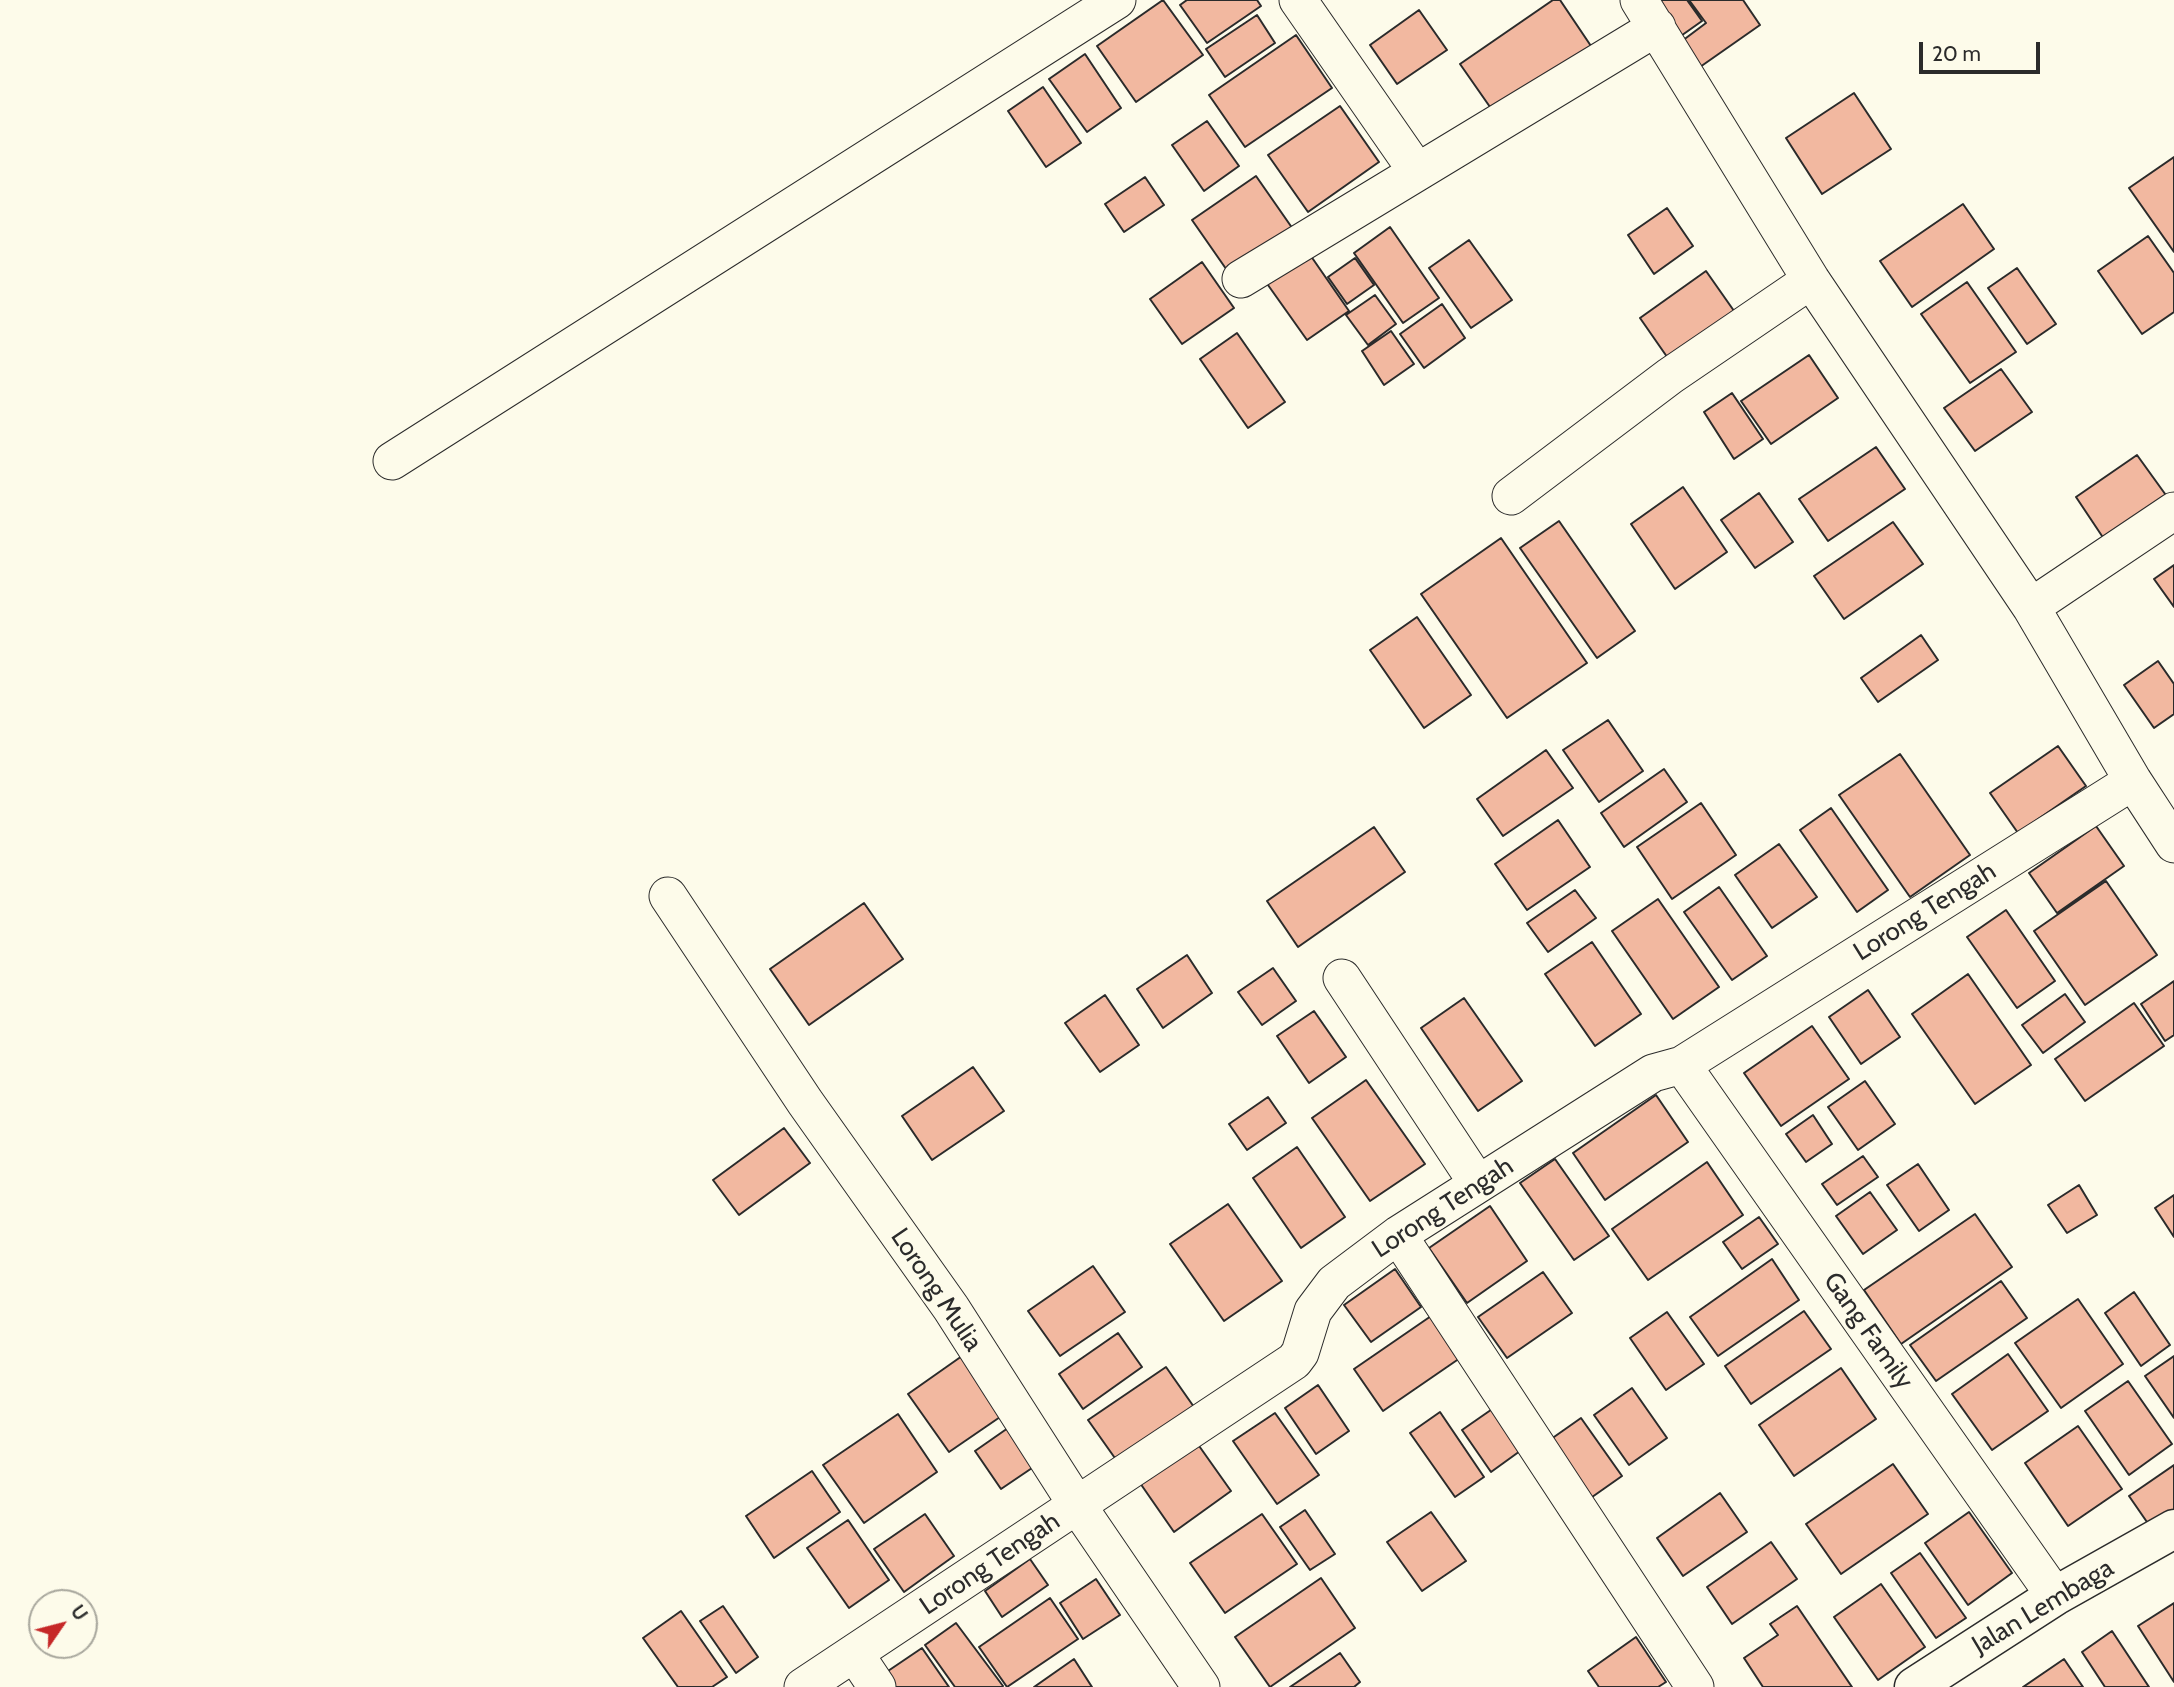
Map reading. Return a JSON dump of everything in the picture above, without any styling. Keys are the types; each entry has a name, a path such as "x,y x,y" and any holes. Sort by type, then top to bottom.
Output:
{"street":[{"path":"392,461 1117,0"},
{"path":"1298,0 1416,170"},
{"path":"1241,279 1416,170 1648,13 1811,280 2031,607 2133,781 2174,844"},
{"path":"1511,496 1670,376 1811,280"},
{"path":"2031,607 2174,511"},
{"name":"Lorong Tengah","path":"803,1687 1294,1361 1300,1353 1313,1311 1325,1290 1398,1235 1653,1073 1682,1065 2133,781"},
{"name":"Lorong Mulia","path":"668,896 805,1102 951,1308 1077,1505 1201,1687"},
{"path":"1342,978 1478,1184"},
{"name":"Gang Family","path":"1682,1065 2055,1596"},
{"path":"1398,1235 1695,1687"},
{"name":"Jalan Lembaga","path":"1914,1687 2055,1596 2174,1529"},
{"path":"855,1654 877,1687"}],"building":[{"path":"1163,0 1203,55 1136,102 1097,46"},
{"path":"1187,0 1257,0 1261,6 1207,43 1180,5"},
{"path":"1553,0 1560,0 1593,49 1497,117 1460,64"},
{"path":"1651,0 1687,0 1702,21 1678,38"},
{"path":"1689,0 1743,0 1760,25 1700,67 1682,41 1706,23"},
{"path":"1419,10 1447,50 1397,84 1370,45"},
{"path":"1257,15 1275,43 1225,77 1206,49"},
{"path":"1296,35 1332,88 1245,147 1209,95"},
{"path":"1085,54 1121,108 1087,132 1049,79"},
{"path":"1043,87 1081,143 1046,167 1008,111"},
{"path":"1854,93 1891,149 1822,194 1786,138"},
{"path":"1340,106 1379,162 1308,212 1268,155"},
{"path":"1207,121 1239,166 1204,191 1172,145"},
{"path":"2174,157 2174,252 2129,188"},
{"path":"1256,176 1295,232 1231,276 1192,220"},
{"path":"1145,177 1164,205 1124,232 1105,204"},
{"path":"1963,204 1994,249 1912,307 1880,261"},
{"path":"1667,208 1693,246 1654,274 1628,235"},
{"path":"1390,227 1439,298 1403,323 1354,253"},
{"path":"2148,236 2174,273 2174,312 2142,334 2098,271"},
{"path":"1469,240 1512,300 1471,328 1429,268"},
{"path":"1306,249 1349,311 1307,340 1263,278"},
{"path":"1355,258 1374,285 1347,304 1328,277"},
{"path":"1202,262 1234,308 1182,344 1150,299"},
{"path":"2017,268 2056,324 2027,344 1988,288"},
{"path":"1706,271 1739,318 1672,364 1640,318"},
{"path":"1967,282 2016,352 1970,383 1921,314"},
{"path":"1375,295 1396,324 1368,345 1346,315"},
{"path":"1442,304 1465,338 1424,368 1400,334"},
{"path":"1391,331 1414,364 1384,385 1362,351"},
{"path":"1237,333 1285,402 1248,428 1200,359"},
{"path":"1809,355 1838,398 1771,444 1741,401"},
{"path":"2001,369 2032,412 1975,451 1944,408"},
{"path":"1732,393 1763,439 1734,459 1704,412"},
{"path":"1876,447 1905,489 1828,541 1799,499"},
{"path":"2137,455 2168,498 2106,542 2076,497"},
{"path":"1683,487 1727,552 1675,589 1631,524"},
{"path":"1759,493 1793,542 1755,568 1721,520"},
{"path":"1559,521 1635,631 1597,658 1520,548"},
{"path":"1893,522 1923,564 1844,619 1814,576"},
{"path":"1501,538 1587,663 1507,718 1421,594"},
{"path":"2174,565 2174,607 2154,579"},
{"path":"1417,617 1471,695 1424,728 1370,650"},
{"path":"1921,635 1938,660 1878,702 1861,678"},
{"path":"2158,661 2174,684 2174,714 2154,728 2124,685"},
{"path":"1608,720 1643,771 1599,802 1563,750"},
{"path":"2058,746 2086,786 2018,833 1990,793"},
{"path":"1546,750 1573,788 1503,836 1477,799"},
{"path":"1900,754 1970,855 1910,897 1839,795"},
{"path":"1664,769 1687,802 1624,847 1601,813"},
{"path":"1701,803 1736,855 1672,899 1637,847"},
{"path":"1831,808 1888,890 1857,912 1800,830"},
{"path":"1558,820 1590,867 1527,910 1495,864"},
{"path":"2096,826 2124,866 2057,913 2029,873"},
{"path":"1374,827 1405,872 1298,947 1267,901"},
{"path":"1779,844 1817,897 1772,928 1735,875"},
{"path":"2106,881 2157,955 2085,1005 2034,931"},
{"path":"1719,887 1767,956 1732,980 1684,912"},
{"path":"1575,890 1596,918 1548,952 1527,923"},
{"path":"1658,899 1719,987 1673,1019 1612,931"},
{"path":"864,903 903,959 809,1025 770,969"},
{"path":"2006,910 2055,981 2017,1008 1967,937"},
{"path":"1592,942 1641,1014 1595,1046 1545,974"},
{"path":"1187,955 1212,993 1163,1028 1137,989"},
{"path":"1273,968 1296,1001 1262,1025 1238,992"},
{"path":"1968,974 2031,1065 1975,1104 1912,1014"},
{"path":"2174,981 2174,1035 2165,1041 2141,1004"},
{"path":"1868,990 1900,1037 1861,1064 1829,1017"},
{"path":"2065,994 2085,1022 2043,1053 2022,1025"},
{"path":"1105,995 1139,1045 1100,1072 1065,1023"},
{"path":"1464,998 1522,1081 1478,1111 1421,1028"},
{"path":"2134,1003 2164,1046 2085,1101 2055,1059"},
{"path":"1314,1011 1346,1057 1309,1083 1277,1036"},
{"path":"1812,1026 1849,1079 1781,1126 1744,1073"},
{"path":"973,1067 1004,1111 932,1160 902,1116"},
{"path":"1366,1080 1425,1164 1370,1201 1312,1118"},
{"path":"1865,1081 1895,1124 1858,1150 1828,1107"},
{"path":"1656,1095 1688,1142 1605,1200 1573,1153"},
{"path":"1268,1097 1286,1123 1247,1150 1229,1124"},
{"path":"1813,1115 1832,1144 1806,1162 1786,1134"},
{"path":"784,1128 810,1163 739,1215 713,1180"},
{"path":"1297,1147 1345,1217 1301,1248 1253,1178"},
{"path":"1863,1156 1878,1177 1837,1205 1822,1184"},
{"path":"1555,1159 1609,1236 1574,1260 1520,1183"},
{"path":"1707,1162 1743,1215 1648,1280 1612,1229"},
{"path":"1918,1164 1949,1210 1919,1231 1887,1185"},
{"path":"2079,1185 2097,1215 2067,1233 2048,1205"},
{"path":"1870,1192 1897,1230 1863,1254 1836,1216"},
{"path":"2174,1195 2174,1237 2155,1208"},
{"path":"1228,1204 1282,1281 1224,1321 1170,1244"},
{"path":"1490,1206 1527,1261 1467,1303 1429,1248"},
{"path":"1975,1214 2012,1267 1901,1344 1864,1290"},
{"path":"1759,1217 1778,1244 1742,1269 1723,1242"},
{"path":"1772,1259 1799,1300 1718,1356 1690,1317"},
{"path":"1093,1266 1125,1312 1060,1356 1028,1311"},
{"path":"1395,1269 1421,1307 1371,1342 1344,1305"},
{"path":"1543,1272 1572,1313 1507,1358 1478,1317"},
{"path":"2001,1281 2027,1318 1936,1381 1910,1345"},
{"path":"2134,1292 2170,1345 2141,1366 2105,1313"},
{"path":"2078,1299 2123,1364 2061,1408 2015,1343"},
{"path":"1804,1311 1831,1349 1751,1404 1725,1366"},
{"path":"1667,1312 1704,1364 1666,1390 1630,1338"},
{"path":"1434,1314 1463,1356 1383,1411 1354,1369"},
{"path":"1118,1333 1142,1367 1083,1409 1059,1374"},
{"path":"2008,1354 2048,1411 1992,1450 1952,1394"},
{"path":"962,1356 1003,1415 949,1452 908,1394"},
{"path":"2174,1356 2174,1418 2145,1376"},
{"path":"1166,1367 1194,1407 1117,1461 1088,1420"},
{"path":"1841,1368 1876,1419 1794,1476 1759,1425"},
{"path":"2128,1381 2172,1444 2129,1475 2085,1411"},
{"path":"1318,1385 1349,1431 1316,1454 1285,1408"},
{"path":"1632,1388 1667,1438 1629,1465 1594,1415"},
{"path":"1498,1405 1527,1446 1491,1472 1462,1430"},
{"path":"1440,1412 1484,1477 1455,1497 1410,1433"},
{"path":"1275,1413 1319,1475 1277,1504 1233,1441"},
{"path":"898,1414 937,1472 864,1523 823,1465"},
{"path":"1581,1418 1622,1476 1585,1502 1544,1444"},
{"path":"2078,1426 2122,1489 2068,1526 2025,1463"},
{"path":"1008,1428 1035,1466 1001,1489 975,1451"},
{"path":"1197,1443 1231,1491 1174,1532 1140,1483"},
{"path":"1893,1464 1928,1514 1841,1574 1806,1524"},
{"path":"2174,1465 2174,1527 2158,1538 2129,1496"},
{"path":"812,1471 840,1512 774,1558 746,1516"},
{"path":"1720,1493 1747,1532 1683,1576 1657,1538"},
{"path":"1305,1510 1335,1554 1310,1570 1280,1527"},
{"path":"1431,1512 1466,1561 1422,1591 1387,1542"},
{"path":"1969,1512 2012,1573 1968,1605 1925,1543"},
{"path":"925,1514 954,1556 904,1592 874,1549"},
{"path":"1262,1514 1297,1564 1225,1613 1190,1563"},
{"path":"848,1520 889,1580 849,1608 807,1548"},
{"path":"1771,1542 1797,1579 1732,1624 1707,1587"},
{"path":"1920,1553 1966,1618 1936,1638 1891,1573"},
{"path":"1030,1559 1048,1585 1002,1617 985,1591"},
{"path":"1321,1578 1355,1628 1270,1687 1235,1637"},
{"path":"1096,1579 1120,1615 1083,1639 1060,1603"},
{"path":"1881,1584 1925,1647 1878,1680 1834,1617"},
{"path":"1050,1598 1078,1639 1007,1687 979,1647"},
{"path":"2174,1603 2174,1682 2138,1626"},
{"path":"723,1606 758,1657 736,1673 700,1621"},
{"path":"1797,1606 1852,1687 1763,1687 1744,1658 1778,1635 1770,1624"},
{"path":"681,1611 727,1677 712,1687 678,1687 643,1638"},
{"path":"956,1623 1002,1687 955,1687 925,1645"},
{"path":"2112,1631 2149,1687 2105,1687 2082,1652"},
{"path":"1636,1637 1666,1682 1658,1687 1599,1687 1588,1671"},
{"path":"922,1648 949,1687 895,1687 885,1673"},
{"path":"1340,1653 1360,1682 1354,1687 1290,1687"},
{"path":"1074,1659 1092,1687 1034,1687"},
{"path":"2064,1659 2083,1687 2023,1687"}]}
